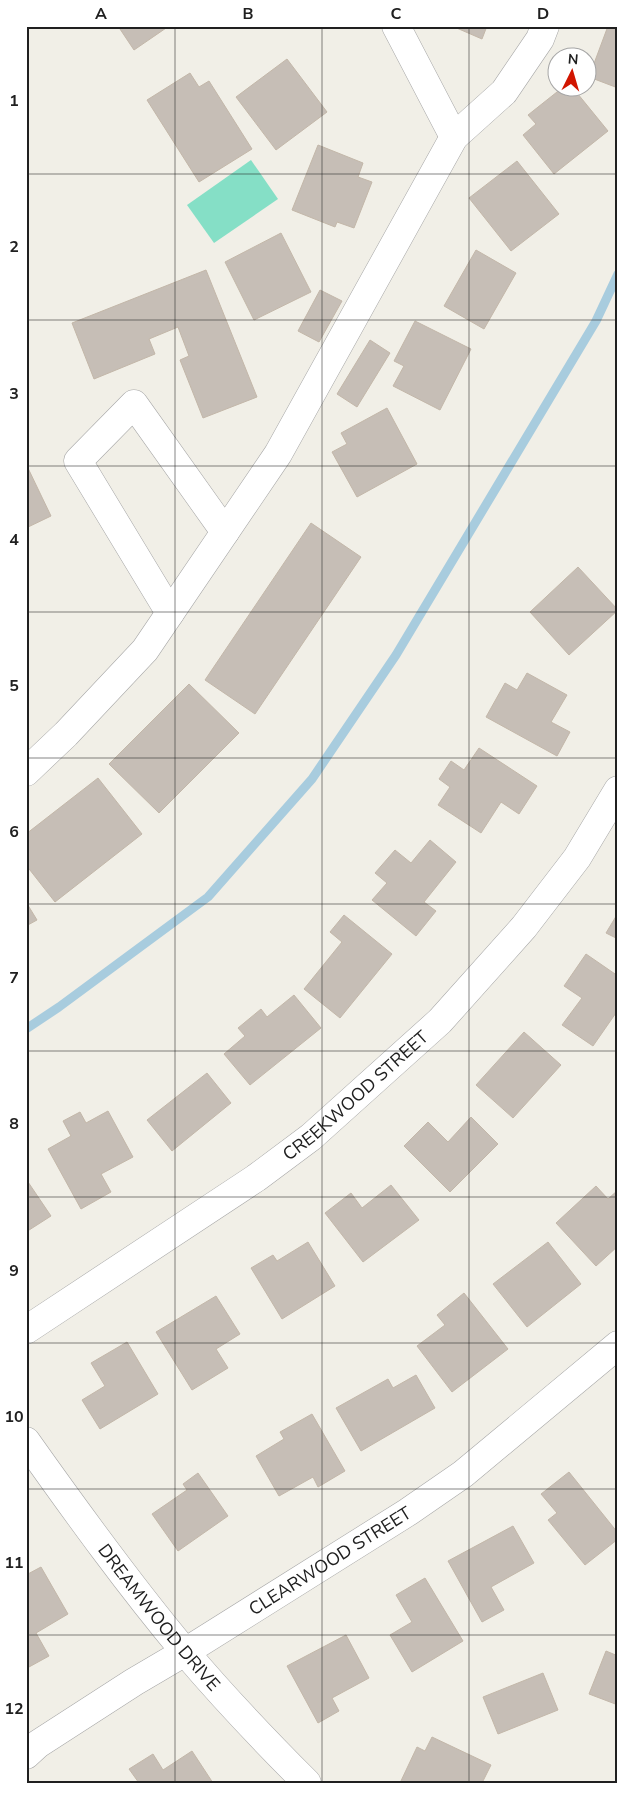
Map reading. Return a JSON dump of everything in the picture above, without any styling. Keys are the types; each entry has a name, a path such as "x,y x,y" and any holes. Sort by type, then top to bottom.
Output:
{"street":[{"path":"396,26 454,137"},
{"path":"26,772 66,734 145,650 278,454 454,137 504,92 540,39 545,26"},
{"path":"170,613 78,461 134,404 225,532"},
{"name":"CREEKWOOD STREET","path":"26,1330 264,1172 311,1137 432,1027 530,919 577,858 618,790"},
{"name":"CLEARWOOD STREET","path":"26,1755 38,1744 126,1687 408,1512 463,1474 615,1352"},
{"name":"DREAMWOOD DRIVE","path":"26,1441 87,1526 185,1652 255,1731 307,1783"}],"green space":[{"path":"251,160 278,199 214,243 187,205"}],"building":[{"path":"118,26 169,26 134,50"},
{"path":"452,26 487,26 482,39"},
{"path":"608,26 618,26 618,88 596,80 596,58"},
{"path":"287,59 327,112 276,150 236,97"},
{"path":"190,73 199,87 209,81 252,149 199,182 147,100"},
{"path":"549,98 581,98 608,131 554,174 523,135 536,124 528,115"},
{"path":"318,145 363,163 358,177 372,182 354,228 337,222 335,227 292,210"},
{"path":"517,161 559,214 511,251 469,198"},
{"path":"281,233 311,292 254,320 225,262"},
{"path":"476,250 516,273 484,329 444,306"},
{"path":"206,270 257,397 203,418 180,360 189,356 178,327 149,339 155,354 94,379 72,323"},
{"path":"320,290 342,301 319,342 298,331"},
{"path":"415,321 471,349 440,410 393,386 404,366 394,361"},
{"path":"370,340 390,353 357,407 337,394"},
{"path":"387,408 417,464 357,497 332,452 347,444 341,433"},
{"path":"26,464 51,516 26,528"},
{"path":"311,523 361,557 255,714 205,680"},
{"path":"578,567 618,610 569,655 530,612"},
{"path":"527,673 567,695 551,722 570,732 557,756 486,717 505,683 517,690"},
{"path":"189,684 239,733 159,813 109,764"},
{"path":"479,748 537,786 519,814 501,802 481,833 438,805 450,787 439,779 451,761 464,770"},
{"path":"98,778 142,834 55,902 26,865 26,834"},
{"path":"430,840 456,862 424,902 436,911 416,936 372,900 387,883 375,873 395,850 411,863"},
{"path":"26,902 37,920 26,926"},
{"path":"618,913 618,939 606,933"},
{"path":"344,915 392,954 340,1018 304,989 342,942 330,932"},
{"path":"586,954 618,976 618,1010 593,1046 562,1025 582,998 564,986"},
{"path":"294,995 321,1028 250,1085 224,1054 245,1036 238,1028 261,1009 267,1017"},
{"path":"524,1032 561,1065 513,1118 476,1085"},
{"path":"207,1073 231,1103 172,1151 147,1120"},
{"path":"108,1111 133,1157 101,1174 111,1192 81,1209 48,1149 71,1136 63,1121 80,1112 86,1123"},
{"path":"471,1117 498,1144 450,1192 404,1146 428,1122 448,1142"},
{"path":"26,1179 51,1216 26,1232"},
{"path":"391,1185 419,1220 363,1262 325,1213 351,1193 362,1208"},
{"path":"596,1186 608,1199 618,1190 618,1246 596,1266 556,1223"},
{"path":"308,1242 335,1286 282,1319 251,1268 273,1255 277,1261"},
{"path":"548,1242 581,1284 527,1327 493,1284"},
{"path":"464,1293 508,1349 452,1392 417,1346 445,1325 437,1315"},
{"path":"216,1296 240,1334 216,1349 228,1368 192,1390 156,1332"},
{"path":"127,1342 158,1394 100,1429 82,1400 105,1386 91,1363"},
{"path":"416,1375 435,1408 361,1451 336,1408 388,1379 393,1388"},
{"path":"312,1414 345,1471 318,1487 313,1477 279,1496 256,1456 284,1439 280,1432"},
{"path":"569,1472 618,1533 618,1539 585,1565 548,1520 557,1513 541,1494"},
{"path":"198,1473 228,1516 178,1551 152,1514 187,1490 183,1484"},
{"path":"513,1526 534,1563 491,1587 504,1610 482,1622 448,1561"},
{"path":"41,1567 68,1614 36,1633 49,1656 29,1667 26,1663 26,1575"},
{"path":"425,1578 463,1641 412,1672 390,1635 412,1622 396,1595"},
{"path":"346,1635 369,1678 332,1698 339,1711 318,1723 287,1666"},
{"path":"606,1651 618,1656 618,1705 589,1694"},
{"path":"543,1673 558,1710 498,1734 483,1697"},
{"path":"432,1737 491,1765 482,1783 400,1783 417,1747 425,1751"},
{"path":"192,1751 213,1783 139,1783 129,1769 153,1754 163,1770"}],"waterway":[{"path":"26,1029 59,1007 208,897 312,779 396,655 596,321 618,274"}]}
